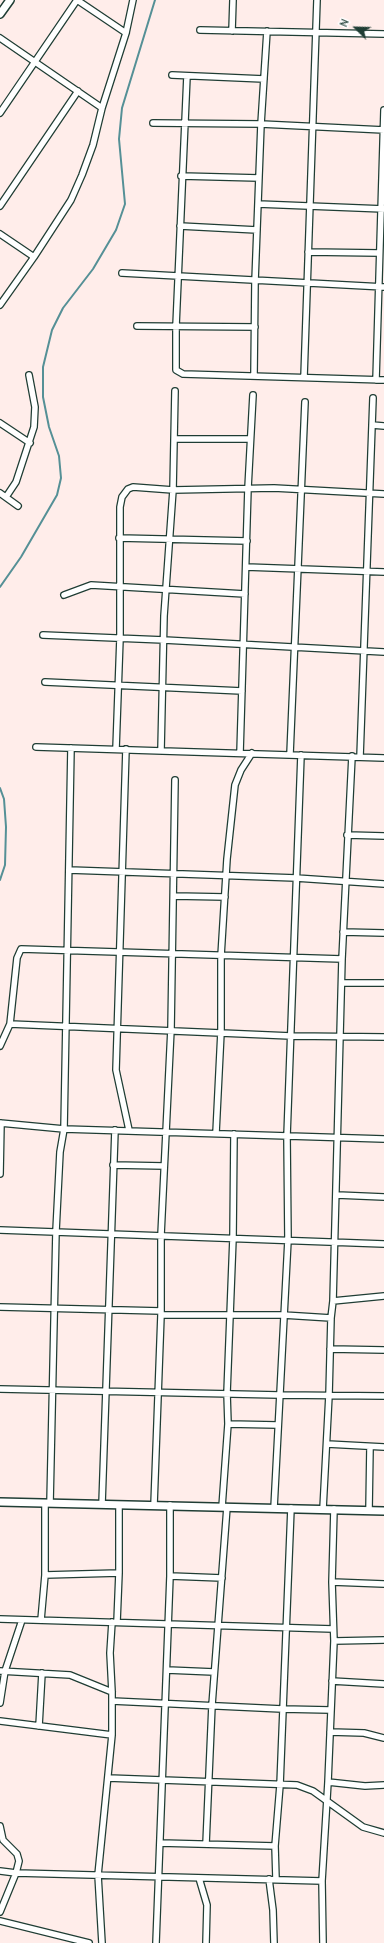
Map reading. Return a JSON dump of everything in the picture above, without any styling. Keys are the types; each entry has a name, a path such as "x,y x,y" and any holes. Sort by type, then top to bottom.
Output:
{"street":[{"path":"0,14 10,0"},
{"path":"0,113 77,0 126,33"},
{"path":"1,301 34,257 71,200 82,175 93,145 102,108 126,33 133,0"},
{"path":"232,31 233,0"},
{"path":"304,377 309,206 318,0"},
{"path":"200,30 384,34"},
{"path":"254,375 255,281 261,124 267,31"},
{"path":"0,38 102,108"},
{"path":"172,75 264,78"},
{"path":"187,76 181,176 176,370 179,372 384,380"},
{"path":"0,206 78,91"},
{"path":"376,380 381,287 379,253 382,209 384,110"},
{"path":"153,123 261,124 384,130"},
{"path":"181,176 259,178"},
{"path":"258,204 382,209"},
{"path":"180,226 258,230"},
{"path":"0,234 34,257"},
{"path":"308,252 379,253"},
{"path":"122,274 381,287"},
{"path":"137,326 255,327"},
{"path":"6,497 16,482 34,427 35,407 29,375"},
{"path":"161,750 162,689 172,490 175,390"},
{"path":"240,753 248,488 253,395"},
{"path":"360,757 370,494 372,398"},
{"path":"290,754 305,402"},
{"path":"0,423 30,443"},
{"path":"372,425 384,426"},
{"path":"174,439 250,439"},
{"path":"116,749 120,638 120,507 122,497 128,489 133,487 172,490 248,488 301,489 384,494"},
{"path":"0,493 18,506"},
{"path":"119,538 247,541"},
{"path":"246,567 384,572"},
{"path":"64,595 91,586 245,594"},
{"path":"43,636 164,640 384,652"},
{"path":"45,682 242,692"},
{"path":"36,747 384,758"},
{"path":"41,1620 45,1575 54,1390 56,1231 60,1152 64,1129 72,748"},
{"path":"126,749 116,1070 129,1130"},
{"path":"216,1133 221,1032 221,956 226,875 235,785 241,770 252,753"},
{"path":"274,1508 278,1396 288,1240 287,1136 301,755"},
{"path":"323,1509 327,1444 331,1318 336,1241 343,983 342,959 352,756"},
{"path":"154,1505 161,1313 161,1235 171,1029 175,780"},
{"path":"347,835 384,836"},
{"path":"69,870 296,878 384,884"},
{"path":"174,896 225,897"},
{"path":"343,932 384,933"},
{"path":"0,1046 10,1024 18,952 21,949 67,952 342,959"},
{"path":"343,983 384,983"},
{"path":"10,1024 171,1029 291,1036 384,1037"},
{"path":"0,1174 0,1123 64,1129 384,1139"},
{"path":"102,1504 115,1130"},
{"path":"206,1844 212,1705 222,1578 228,1424 227,1393 233,1238 234,1134"},
{"path":"113,1165 164,1166"},
{"path":"337,1195 384,1197"},
{"path":"0,1230 336,1241 384,1244"},
{"path":"333,1301 384,1296"},
{"path":"0,1307 54,1310 108,1310 229,1316 283,1315 331,1318"},
{"path":"330,1349 384,1350"},
{"path":"0,1389 227,1393 278,1396 384,1396"},
{"path":"228,1424 277,1425"},
{"path":"327,1444 384,1447"},
{"path":"368,1510 370,1447"},
{"path":"0,1502 384,1511"},
{"path":"102,1943 98,1874 112,1735 110,1653 120,1573 119,1505"},
{"path":"156,1943 166,1702 170,1576 170,1505"},
{"path":"276,1879 275,1846 280,1785 291,1508"},
{"path":"323,1943 322,1881 334,1641 332,1582 334,1509"},
{"path":"45,1575 120,1573"},
{"path":"170,1576 222,1578"},
{"path":"332,1582 384,1584"},
{"path":"0,1619 333,1629"},
{"path":"0,1703 2,1671 22,1620"},
{"path":"334,1641 384,1640"},
{"path":"167,1670 214,1672"},
{"path":"2,1671 70,1675 112,1692"},
{"path":"39,1726 42,1673"},
{"path":"332,1681 384,1684"},
{"path":"112,1701 166,1702 282,1709 330,1710"},
{"path":"0,1721 112,1735"},
{"path":"330,1732 364,1733 384,1738"},
{"path":"108,1778 297,1785 313,1790 327,1802 363,1827 384,1833"},
{"path":"328,1782 366,1786 384,1786"},
{"path":"0,1826 3,1840 17,1854 19,1860 16,1873 0,1912"},
{"path":"160,1842 275,1846"},
{"path":"0,1871 16,1873 322,1881"},
{"path":"199,1878 207,1905 206,1943"},
{"path":"269,1879 273,1910 274,1943"},
{"path":"0,1922 89,1943"}],"waterway":[{"path":"0,587 21,557 57,495 61,478 59,456 49,427 43,397 43,367 52,330 63,308 93,269 116,230 125,204 119,139 122,108 155,0"},
{"path":"0,788 4,799 6,827 5,865 0,880"}]}
